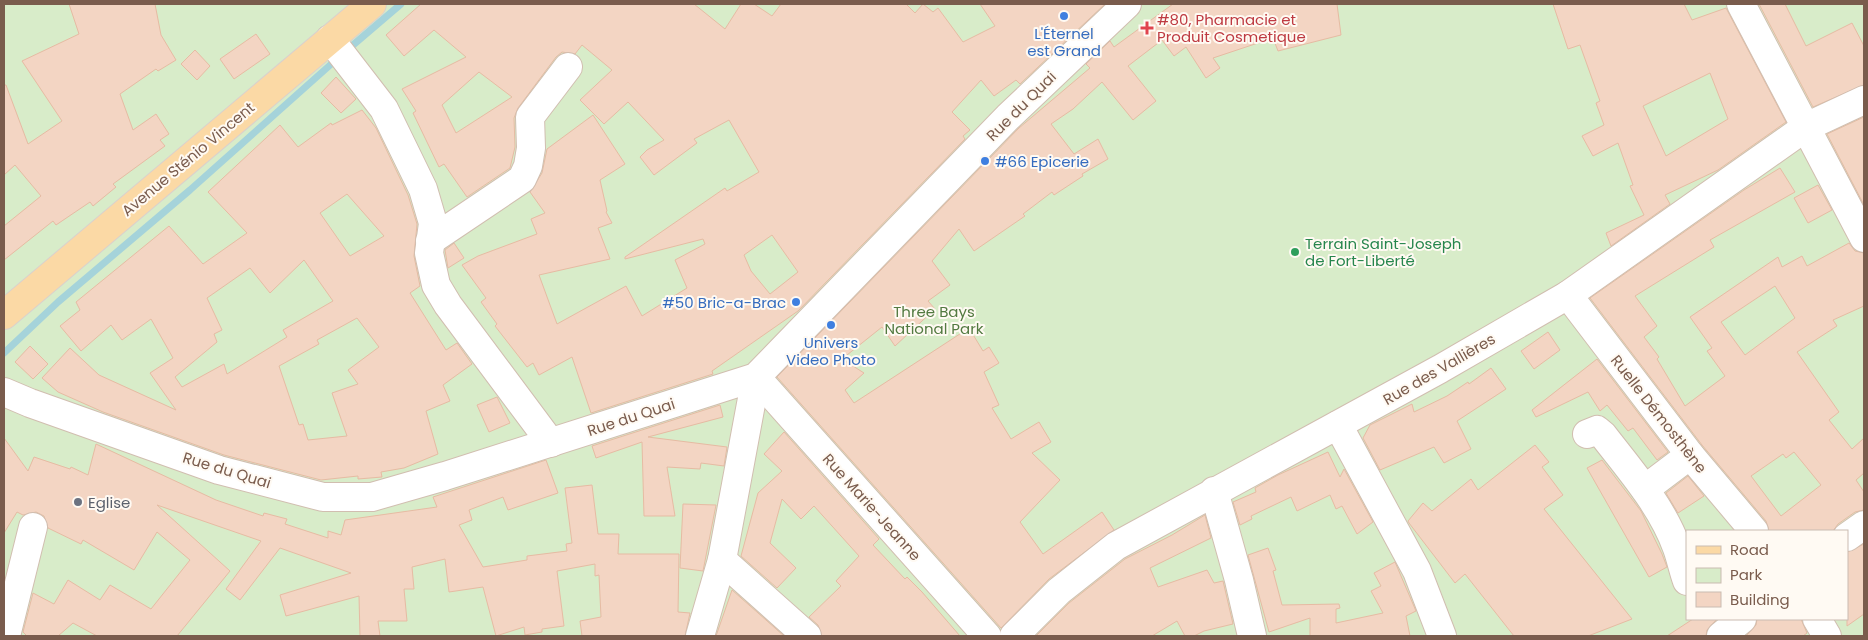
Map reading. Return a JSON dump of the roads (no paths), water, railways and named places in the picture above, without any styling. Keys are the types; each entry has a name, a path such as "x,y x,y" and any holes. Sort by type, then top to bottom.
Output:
{"main road":[{"name":"Avenue Sténio Vincent","path":"4,315 372,4"}],"street":[{"name":"Rue du Quai","path":"4,392 218,470 323,497 372,497 551,443 756,377 1008,117 1127,4"},
{"path":"1741,4 1864,238"},
{"path":"330,39 384,109 424,189 433,223 429,253 436,285 448,305 551,443"},
{"path":"430,241 522,179 528,166 531,148 530,117 568,67"},
{"name":"Rue des Vallières","path":"1014,636 1059,591 1116,546 1338,425 1568,295 1806,128 1864,100"},
{"name":"Ruelle Démosthène","path":"1568,295 1690,454 1753,530"},
{"path":"700,636 722,560 756,377"},
{"name":"Rue Marie-Jeanne","path":"756,377 988,636"},
{"path":"1338,425 1418,571 1442,636"},
{"path":"1587,434 1597,430 1603,435 1645,489 1677,548 1686,578"},
{"path":"1645,489 1690,454"},
{"path":"1214,491 1239,580 1252,636"},
{"path":"1848,536 1864,525"},
{"path":"6,636 33,527"},
{"path":"722,560 807,636"},
{"path":"1818,620 1827,636"}],"waterway":[{"path":"346,51 401,4"},
{"path":"4,353 58,302 190,190 338,58"}],"place":[{"name":"L'Éternel est Grand","path":"1064,16"},
{"name":"#80, Pharmacie et Produit Cosmetique","path":"1147,28"},
{"name":"#66 Epicerie","path":"985,161"},
{"name":"Terrain Saint-Joseph de Fort-Liberté","path":"1295,252"},
{"name":"#50 Bric-a-Brac","path":"796,302"},
{"name":"Univers Video Photo","path":"831,325"},
{"name":"Eglise","path":"78,502"}],"park label":[{"name":"Three Bays National Park","path":"934,320"}]}
